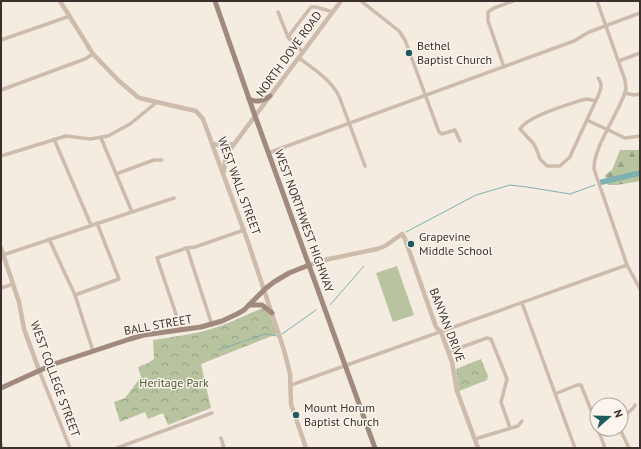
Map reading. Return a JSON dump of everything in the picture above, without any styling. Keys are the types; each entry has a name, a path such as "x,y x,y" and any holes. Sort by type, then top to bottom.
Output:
{"main road":[{"name":"WEST NORTHWEST HIGHWAY","path":"215,1 249,99 254,119 268,153 375,448"},
{"path":"249,99 257,102 270,96"},
{"name":"BALL STREET","path":"1,388 39,370 144,335 212,325 237,314 249,305 265,289 289,273 309,265"},
{"path":"249,305 262,305 272,313"}],"street":[{"name":"WEST WALL STREET","path":"60,1 93,54 119,82 139,98 196,111 203,119 214,144 265,289 289,366 292,408 306,448"},
{"name":"NORTH DOVE ROAD","path":"224,174 225,161 230,151 341,1"},
{"path":"361,1 399,31 407,45 439,132 442,134 454,130 460,141"},
{"path":"504,67 487,14 489,10 513,1"},
{"path":"597,1 625,80 625,93 596,158 594,169 627,265 640,289"},
{"path":"288,36 311,7 333,12"},
{"path":"278,12 288,36 303,52"},
{"path":"268,153 574,41 605,25 640,13"},
{"path":"1,40 70,16"},
{"path":"619,61 640,53"},
{"path":"1,90 93,54"},
{"path":"299,58 329,81 334,87 350,124 365,166"},
{"path":"596,101 587,99 582,100 534,118 526,122 520,129 533,143 540,159 547,166 560,166 570,157 596,101 601,86 601,82 598,78"},
{"path":"625,93 634,95 640,94"},
{"path":"1,156 54,138 66,136 90,139 101,138 130,124 157,102"},
{"path":"587,120 625,138 640,136"},
{"path":"54,138 91,226"},
{"path":"101,138 132,212"},
{"path":"214,144 224,146 236,143"},
{"path":"116,174 154,160 162,160"},
{"path":"3,255 174,198"},
{"path":"75,295 119,279 97,223"},
{"path":"181,329 157,258 244,230"},
{"name":"BANYAN DRIVE","path":"309,265 329,258 377,249 385,246 402,234 436,326 441,332 454,368 457,391 478,448"},
{"path":"50,239 75,295 93,351"},
{"name":"WEST COLLEGE STREET","path":"1,248 19,302 24,329 70,448"},
{"path":"187,248 212,325"},
{"path":"291,385 627,265"},
{"path":"1,288 13,284"},
{"path":"522,303 575,448"},
{"path":"448,352 487,338 491,339 507,379 501,402 510,428"},
{"path":"555,394 576,385 581,385 589,406"},
{"path":"629,411 635,405"},
{"path":"116,448 212,413"},
{"path":"475,439 518,426 522,421"},
{"path":"601,437 605,448"},
{"path":"624,437 629,448"},
{"path":"221,438 224,448"},
{"path":"1,444 2,448"}],"green space":[{"path":"620,150 640,150 640,181 608,185 605,175 612,170"},
{"path":"397,266 414,315 393,322 376,273"},
{"name":"Heritage Park","path":"263,308 268,310 277,334 201,364 211,408 168,425 163,413 148,419 145,412 120,422 114,402 125,398 141,377 138,367 154,359 153,340 187,335 215,328"},
{"path":"481,359 488,376 487,380 459,391 456,369"}],"waterway":[{"path":"602,182 640,173"},
{"path":"406,232 476,195 510,185 570,194 595,185"},
{"path":"330,305 364,266"},
{"path":"282,334 316,310"},
{"path":"218,350 265,334 277,336"}],"place":[{"name":"Bethel Baptist Church","path":"409,53"},
{"name":"Grapevine Middle School","path":"411,244"},
{"name":"Mount Horum Baptist Church","path":"296,415"}]}
